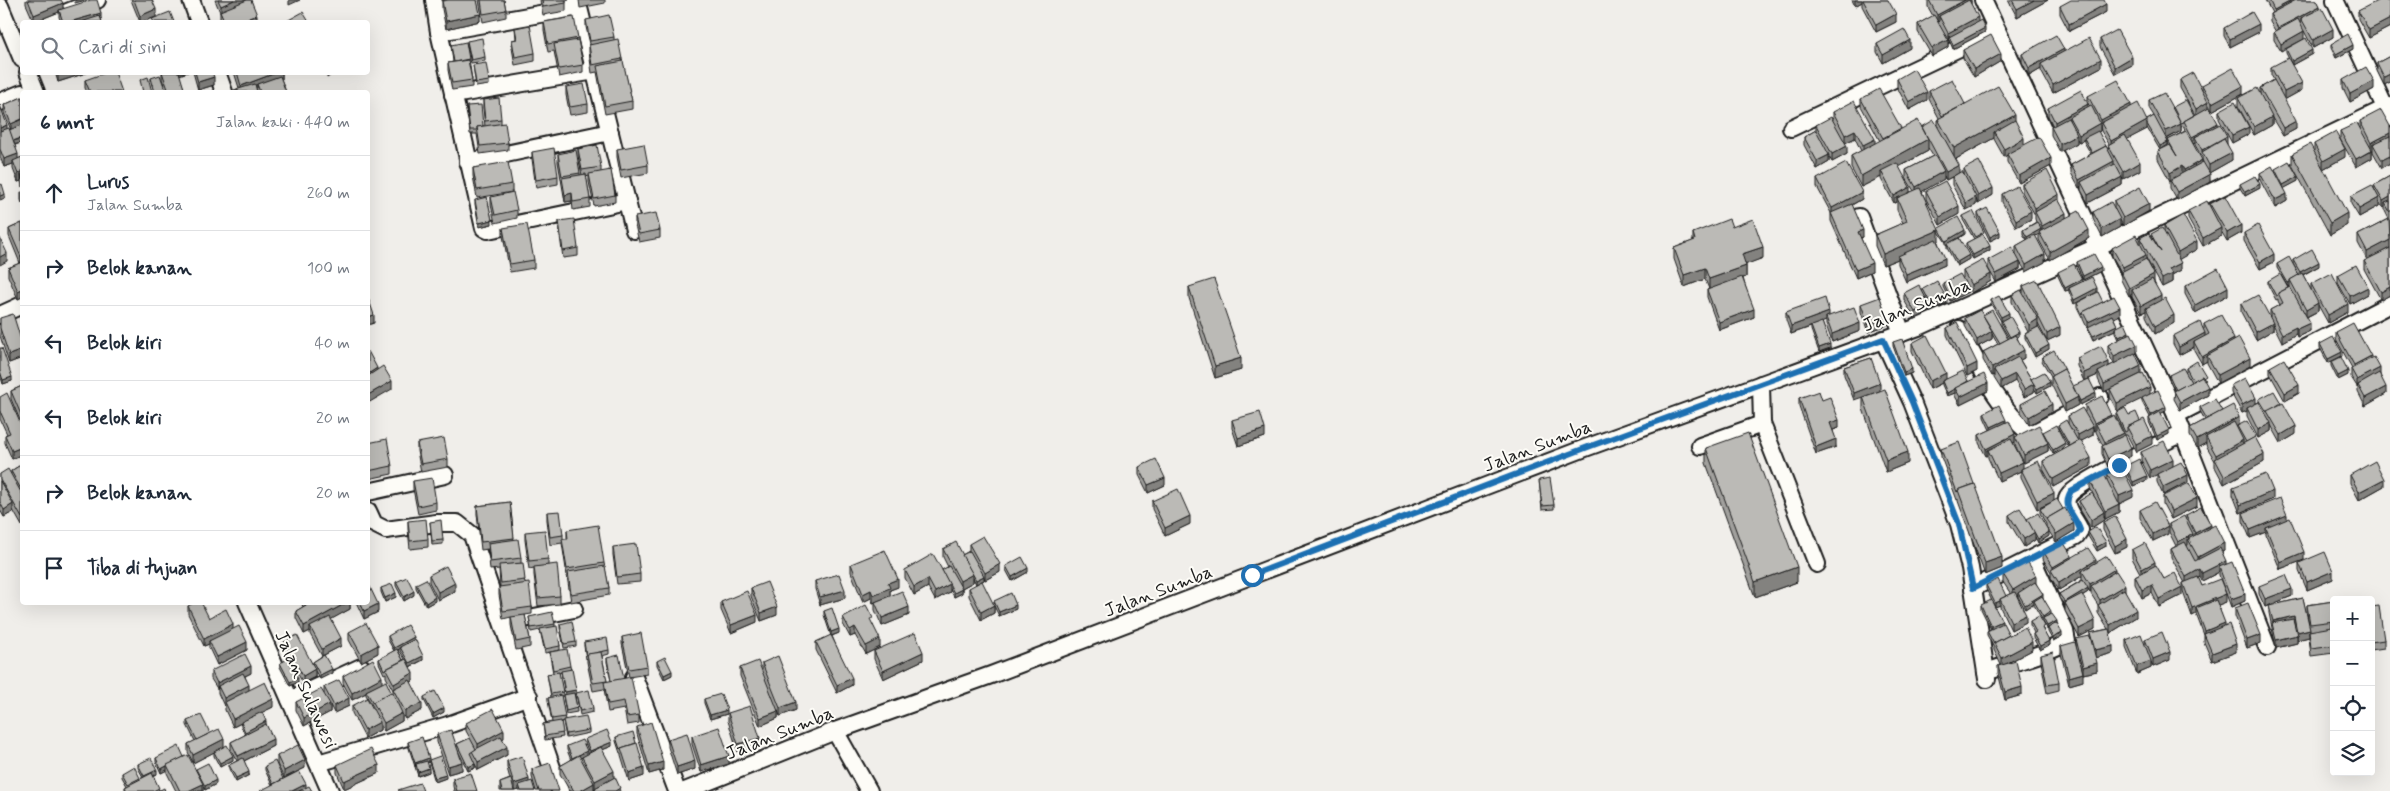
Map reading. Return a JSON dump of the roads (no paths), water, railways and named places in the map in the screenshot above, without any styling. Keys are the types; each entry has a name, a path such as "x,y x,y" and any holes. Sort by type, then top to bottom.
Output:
{"street":[{"path":"48,20 97,0"},
{"path":"191,0 198,20"},
{"path":"434,0 439,32 481,224 488,230 627,201"},
{"path":"1984,0 2176,415 2267,647"},
{"path":"2335,0 2389,111"},
{"path":"439,32 578,4 634,230"},
{"path":"0,6 17,33 20,49"},
{"path":"1791,128 1997,30"},
{"path":"454,95 595,71"},
{"path":"28,75 30,90"},
{"path":"218,75 223,90"},
{"path":"0,102 20,95"},
{"name":"Jalan Sumba","path":"684,791 835,731 992,675 1588,447 1950,314 2389,111"},
{"path":"468,162 610,132"},
{"path":"2055,153 2071,145"},
{"path":"1859,218 1889,305 1902,333"},
{"path":"2176,415 2352,322 2390,304"},
{"path":"0,315 20,306"},
{"path":"1950,314 1998,399 2028,432 2037,431 2100,397"},
{"path":"1883,339 1912,402 1959,524 1973,588 1986,676 2067,642 2065,631 2032,559"},
{"path":"1762,384 1762,424 1817,564"},
{"path":"1700,446 1762,424"},
{"path":"1973,588 2076,536 2080,530 2067,507 2067,499 2071,491 2087,481 2183,433"},
{"path":"370,492 445,475"},
{"path":"370,515 374,524 386,530 436,523 456,523 472,535 529,696 560,791"},
{"name":"Jalan Sulawesi","path":"248,605 330,791"},
{"path":"502,624 574,609"},
{"path":"290,700 361,667"},
{"path":"634,677 677,791"},
{"path":"318,763 448,725 529,696"},
{"path":"835,731 869,791"}]}
